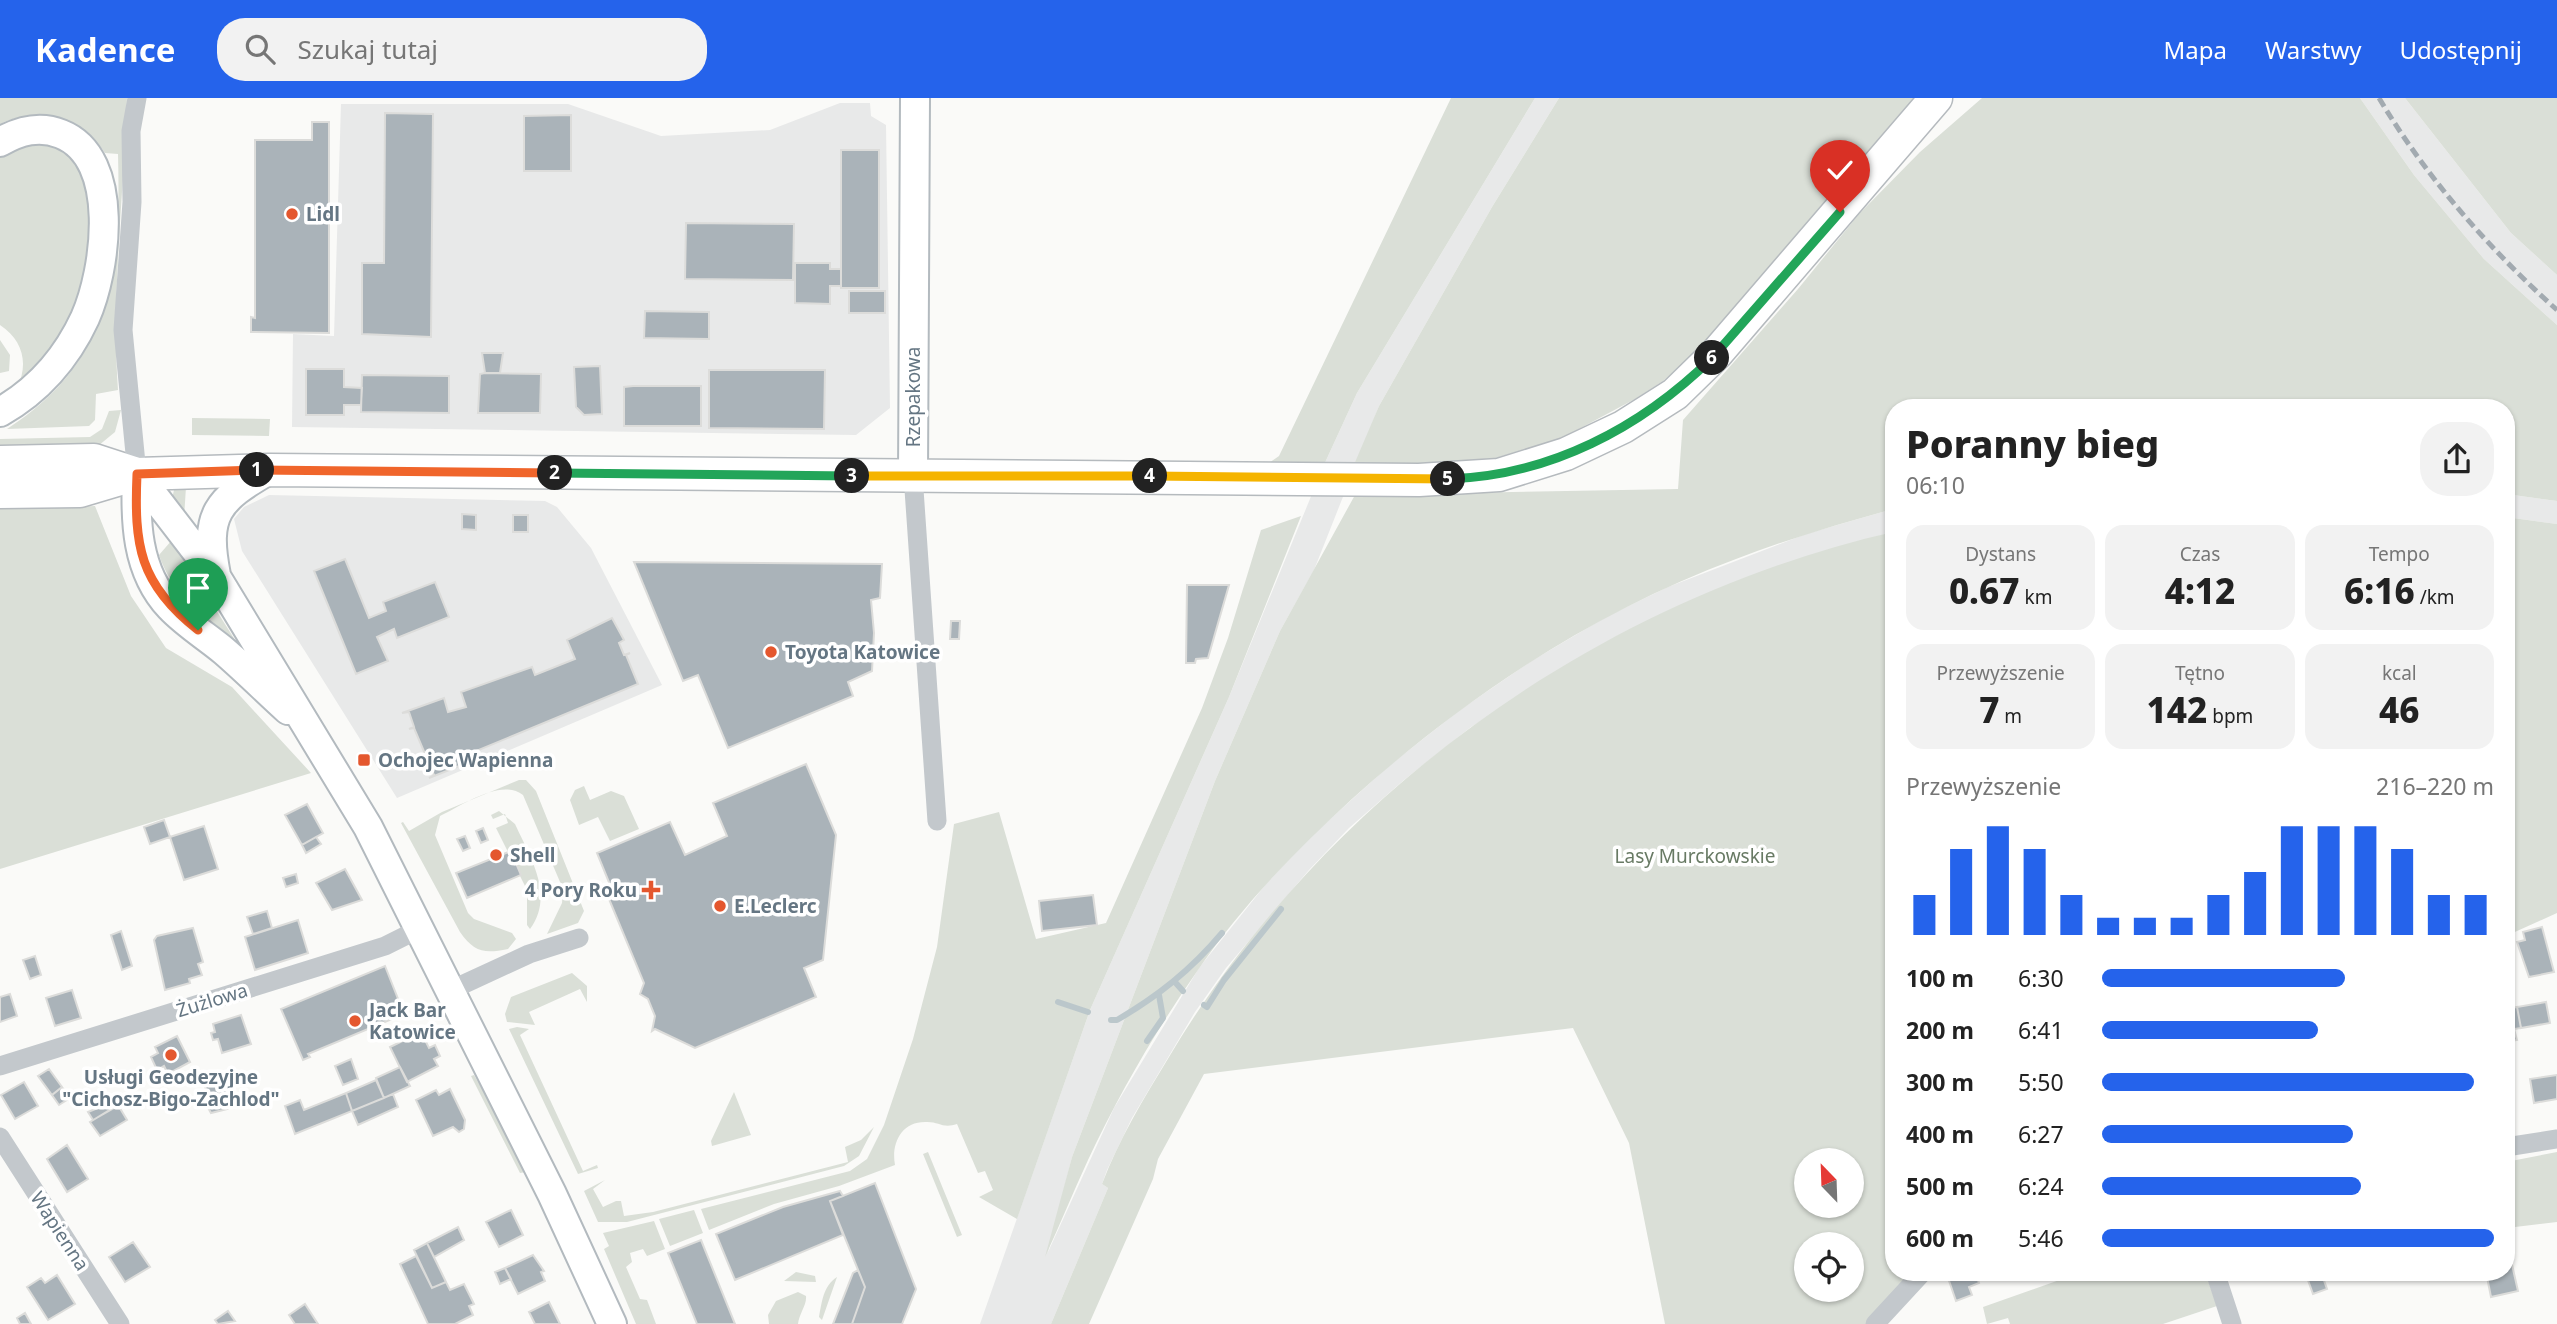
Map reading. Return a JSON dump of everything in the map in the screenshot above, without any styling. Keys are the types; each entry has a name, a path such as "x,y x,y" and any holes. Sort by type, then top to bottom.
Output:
{"main road":[{"path":"0,492 80,491 137,474 269,470 1464,478 1499,475 1566,454 1623,427 1675,394 1716,354 1901,142 1936,98"},
{"path":"1901,142 1951,98"},
{"path":"0,462 94,460 137,474"}],"street":[{"path":"137,98 131,131 132,202 123,330 137,474 135,526 148,571 168,605 226,652 303,724"},
{"name":"Rzepakowa","path":"915,98 913,475 937,821"},
{"path":"0,142 29,130 43,129 77,142 93,162 98,175 103,213 95,284 78,333 49,375 25,396 0,412"},
{"path":"217,578 211,549 211,522 226,498 269,470"},
{"path":"137,474 217,578 303,724 343,783 452,990 579,1250 612,1324"},
{"path":"80,491 119,505 135,526"},
{"name":"Żużlowa","path":"0,1066 385,946 421,928"},
{"path":"452,990 529,954 579,938"},
{"name":"Wapienna","path":"0,1137 120,1324"},
{"path":"2515,1146 2557,1139"},
{"path":"1874,1324 1915,1281"},
{"path":"2218,1281 2232,1324"}],"shaded area":[{"path":"1535,98 1559,98 1492,207 1379,406 1314,570 1280,631 1215,781 1072,1157 1048,1252 1114,1108 1199,968 1266,884 1306,841 1390,765 1460,710 1530,662 1606,617 1668,587 1806,534 1885,511 1885,534 1814,554 1740,580 1617,636 1471,727 1404,780 1349,828 1309,870 1226,968 1195,1012 1132,1118 1107,1170 1102,1184 1108,1188 1051,1324 980,1324 1090,1010 1229,697 1323,467 1357,393"},
{"path":"2360,98 2405,98 2511,233 2557,275 2557,325 2484,259 2414,175"},
{"path":"840,103 870,103 871,116 886,125 890,408 856,435 292,427 293,334 334,336 341,104 568,104 661,136 770,130"},
{"path":"269,495 545,501 557,507 591,548 662,685 397,798 242,551 234,519 244,507"},
{"path":"2515,495 2557,501 2557,524 2515,518"}],"green space":[{"path":"0,98 127,98 117,281 118,390 96,394 95,420 89,426 7,429 42,402 69,374 89,343 103,310 112,274 117,236 118,154 105,153 84,131 58,118 30,115 0,124"},
{"path":"1451,98 1535,98 1357,393 1323,467 1266,465 1279,456"},
{"path":"1559,98 1921,98 1713,337 1663,381 1562,438 1489,460 1453,466 1353,467 1379,406 1492,207"},
{"path":"1982,98 2360,98 2414,175 2484,259 2557,325 2557,501 2515,495 2515,399 1885,399 1885,511 1794,538 1683,580 1581,632 1532,661 1439,726 1352,799 1310,839 1232,924 1167,1016 1100,1135 1045,1257 1072,1157 1215,781 1280,631 1355,495 1678,489 1683,420 1798,289 1859,214 1920,152"},
{"path":"2405,98 2557,98 2557,275 2511,233"},
{"path":"21,142 65,145 83,166 93,195 86,287 66,338 17,388 23,370 22,353 14,338 0,325 0,156"},
{"path":"0,340 10,355 9,371 0,373"},
{"path":"121,410 115,432 98,446 0,451 0,439 90,437 102,429 109,411"},
{"path":"192,418 270,419 269,436 192,435"},
{"path":"186,487 184,518 172,499 174,490"},
{"path":"0,500 46,508 95,506 131,596 166,648 232,687 311,773 0,869"},
{"path":"1301,516 1229,697 1090,1010 1017,1219 979,1197 993,1190 985,1171 978,1173 957,1124 948,1126 925,1122 904,1130 896,1142 895,1165 839,1186 774,1204 709,1230 701,1209 850,1171 867,1159 884,1125 913,1039 937,947 954,824 999,812 1036,939 1106,923 1202,708 1228,638 1261,530"},
{"path":"2515,518 2557,524 2557,913 2515,932"},
{"name":"Lasy Murckowskie","path":"1885,534 1885,1281 1910,1281 1871,1324 1665,1324 1629,1143 1573,1028 1204,1074 1158,1159 1153,1179 1089,1324 1051,1324 1108,1188 1102,1184 1124,1135 1169,1057 1232,962 1306,874 1388,794 1478,722 1575,659 1677,606 1783,563"},
{"path":"172,540 235,643 190,605 172,582 159,555"},
{"path":"519,780 526,780 536,791 584,911 578,923 547,934 562,903 563,889 523,795 504,790 487,793"},
{"path":"584,786 590,800 611,791 624,796 639,829 610,841 598,817 579,825 570,800 575,790"},
{"path":"470,801 440,816 435,835 468,913 474,919 512,933 516,939 508,949 480,950 465,939 401,823 403,822 409,831 442,812"},
{"path":"499,811 503,815 493,819 491,815"},
{"path":"506,817 515,824 538,876 540,903 530,929 527,925 527,890 496,828 508,823"},
{"path":"572,973 587,986 587,1002 580,989 529,1012 535,1025 507,1022 505,1014 511,997"},
{"path":"509,1029 529,1029 520,1035 583,1171 597,1165 598,1168 578,1174"},
{"path":"474,1075 522,1158 526,1172 520,1173 471,1076"},
{"path":"734,1092 751,1135 712,1146 711,1141"},
{"path":"874,1127 859,1156 844,1166 627,1222 598,1222 584,1191 605,1180 593,1189 603,1207 621,1201 624,1216 653,1212 848,1162 845,1147 861,1140"},
{"path":"928,1152 962,1235 957,1237 923,1154"},
{"path":"2557,1152 2557,1222 2515,1227 2515,1160"},
{"path":"694,1210 703,1233 670,1246 659,1219"},
{"path":"654,1221 665,1249 647,1256 643,1249 630,1253 632,1262 626,1267 640,1299 647,1300 656,1324 636,1324 604,1249 609,1246 603,1233"},
{"path":"796,1272 815,1276 816,1282 784,1281"},
{"path":"837,1277 822,1320 819,1317 824,1295"},
{"path":"2057,1281 2208,1281 2217,1306 2163,1324 2010,1324 2008,1318 1987,1324 1983,1307"},
{"path":"798,1292 806,1296 798,1324 769,1324 768,1315 776,1301"}],"building":[{"path":"385,113 433,114 431,337 362,334 362,263 384,263"},
{"path":"571,115 571,171 524,171 524,116"},
{"name":"Lidl","path":"312,122 329,122 329,333 251,332 251,317 255,318 255,140 312,140"},
{"path":"841,150 879,150 879,288 841,288"},
{"path":"686,223 794,224 793,280 685,279"},
{"path":"795,263 830,263 830,269 841,269 841,286 830,286 830,304 795,303"},
{"path":"849,291 885,291 885,313 849,313"},
{"path":"645,311 709,312 709,339 644,338"},
{"path":"482,353 503,353 500,373 485,373"},
{"path":"600,366 602,414 584,415 576,407 574,367"},
{"path":"306,369 344,369 344,387 362,388 361,405 344,405 344,415 306,415"},
{"path":"709,370 825,370 824,429 709,428"},
{"path":"480,374 541,374 540,413 478,413"},
{"path":"362,375 449,376 449,413 361,412"},
{"path":"701,386 701,426 624,426 624,387"},
{"path":"462,514 476,515 476,530 462,529"},
{"path":"513,515 528,515 528,532 513,532"},
{"path":"345,559 369,618 386,611 383,602 435,582 449,617 397,638 394,629 377,637 388,661 356,674 314,571"},
{"name":"Toyota Katowice","path":"634,562 882,564 880,598 871,600 874,633 872,671 848,682 853,696 728,748 698,675 683,681"},
{"path":"1187,585 1229,585 1208,658 1196,659 1195,663 1186,663"},
{"path":"612,618 624,640 619,643 624,655 630,653 626,655 638,684 464,756 467,763 429,778 434,775 414,728 409,729 414,727 409,712 402,713 444,698 448,712 466,707 461,692 532,667 535,675 575,659 567,640"},
{"path":"951,621 960,621 959,639 950,639"},
{"name":"E.Leclerc","path":"806,764 836,835 823,960 804,968 816,997 695,1048 655,1029 652,1031 655,1016 648,999 640,994 644,983 609,899 615,897 597,853 670,822 685,855 727,836 713,803"},
{"path":"307,804 323,833 302,845 285,815"},
{"path":"164,820 170,837 150,844 144,827"},
{"path":"204,826 218,869 184,880 170,837"},
{"path":"483,828 488,840 481,843 476,831"},
{"path":"465,836 470,848 463,851 457,839"},
{"path":"316,837 321,844 306,853 302,845"},
{"path":"511,851 521,875 467,898 456,873"},
{"path":"345,869 362,900 332,910 316,883"},
{"path":"296,874 298,883 286,887 283,878"},
{"path":"1093,895 1097,925 1042,931 1039,901"},
{"path":"267,911 272,928 253,934 247,917"},
{"path":"298,920 308,953 255,970 245,937"},
{"path":"2542,927 2554,972 2529,977 2517,942 2525,940 2523,932"},
{"path":"193,928 203,962 198,964 202,975 189,979 190,983 165,990 154,940 157,936"},
{"path":"121,931 132,966 122,970 111,935"},
{"path":"35,956 41,975 30,979 23,960"},
{"path":"385,966 404,1014 308,1054 310,1057 303,1060 281,1009"},
{"path":"72,990 81,1018 55,1026 46,998"},
{"path":"10,994 17,1016 0,1022 0,997"},
{"path":"2546,1002 2550,1023 2521,1028 2517,1007"},
{"path":"2515,1007 2521,1028 2515,1029"},
{"path":"241,1015 251,1044 222,1053 218,1039 213,1040 213,1024"},
{"path":"421,1032 429,1048 435,1045 440,1056 434,1059 438,1066 407,1082 390,1047"},
{"name":"Usługi Geodezyjne \"Cichosz-Bigo-Zachlod\"","path":"177,1036 190,1062 168,1074 164,1066 157,1070 151,1057 158,1053 155,1047"},
{"path":"351,1059 358,1079 343,1085 335,1066"},
{"path":"400,1067 410,1086 384,1098 376,1078"},
{"path":"49,1069 62,1087 52,1095 38,1076"},
{"path":"2557,1075 2557,1099 2534,1103 2530,1079"},
{"path":"224,1078 237,1104 227,1109 214,1083"},
{"path":"376,1080 384,1098 352,1111 346,1093"},
{"path":"24,1082 38,1106 15,1119 1,1095"},
{"path":"214,1083 220,1095 210,1100 205,1087"},
{"path":"62,1087 70,1098 59,1105 52,1095"},
{"path":"450,1089 465,1120 464,1129 459,1132 453,1127 433,1136 416,1100 436,1090 439,1095"},
{"path":"346,1093 352,1111 295,1134 285,1106 300,1100 304,1110"},
{"path":"393,1094 398,1107 358,1125 352,1111"},
{"path":"220,1095 227,1109 211,1113 206,1104"},
{"path":"110,1103 114,1108 93,1120 88,1112"},
{"path":"118,1105 127,1120 100,1136 90,1122"},
{"path":"67,1145 88,1179 67,1192 47,1159"},
{"path":"875,1183 916,1289 902,1324 852,1324 865,1287 830,1201"},
{"path":"840,1191 843,1196 830,1201 843,1235 735,1280 716,1234 783,1207"},
{"path":"511,1210 523,1235 499,1247 486,1222"},
{"path":"458,1227 464,1240 434,1257 427,1243"},
{"path":"701,1240 735,1324 697,1324 668,1253"},
{"path":"133,1242 150,1267 125,1282 109,1257"},
{"path":"427,1243 446,1282 432,1288 414,1250"},
{"path":"533,1255 544,1271 541,1272 545,1281 518,1294 505,1268"},
{"path":"416,1256 432,1288 446,1282 450,1290 464,1284 474,1304 469,1306 473,1315 455,1324 428,1324 400,1264"},
{"path":"505,1268 511,1279 500,1284 495,1272"},
{"path":"858,1270 865,1287 852,1324 833,1324 853,1273"},
{"path":"57,1275 75,1304 48,1320 27,1287 41,1278 45,1283"},
{"path":"2515,1278 2518,1291 2491,1297 2488,1281 2515,1281"},
{"path":"1949,1281 1978,1281 1969,1287 1972,1295 1956,1301"},
{"path":"2308,1281 2324,1281 2327,1289 2313,1294"},
{"path":"549,1302 560,1324 535,1324 529,1312"},
{"path":"305,1304 318,1324 295,1324 289,1315"},
{"path":"228,1311 235,1321 218,1324 215,1320"},
{"path":"25,1313 31,1324 20,1324 17,1318"}],"waterway":[{"path":"1204,1005 1207,1007 1224,980 1281,909"},
{"path":"1111,1020 1117,1020 1160,992 1198,959 1222,933"},
{"path":"1174,981 1183,991"},
{"path":"1147,1041 1163,1018 1159,995"},
{"path":"1058,1002 1088,1012"}],"railway":[{"path":"2379,98 2417,156 2460,210 2507,262 2557,310"}],"place":[{"name":"Lidl","path":"292,214"},
{"name":"Toyota Katowice","path":"771,652"},
{"name":"Ochojec Wapienna","path":"364,760"},
{"name":"Shell","path":"496,855"},
{"name":"4 Pory Roku","path":"651,890"},
{"name":"E.Leclerc","path":"720,906"},
{"name":"Jack Bar Katowice","path":"355,1021"},
{"name":"Usługi Geodezyjne \"Cichosz-Bigo-Zachlod\"","path":"171,1055"}],"route":[{"path":"198,630 168,605 148,571 135,526 137,474 199,470 436,470 1419,480 1499,475 1566,454 1623,427 1675,394 1716,354 1840,212"}]}
